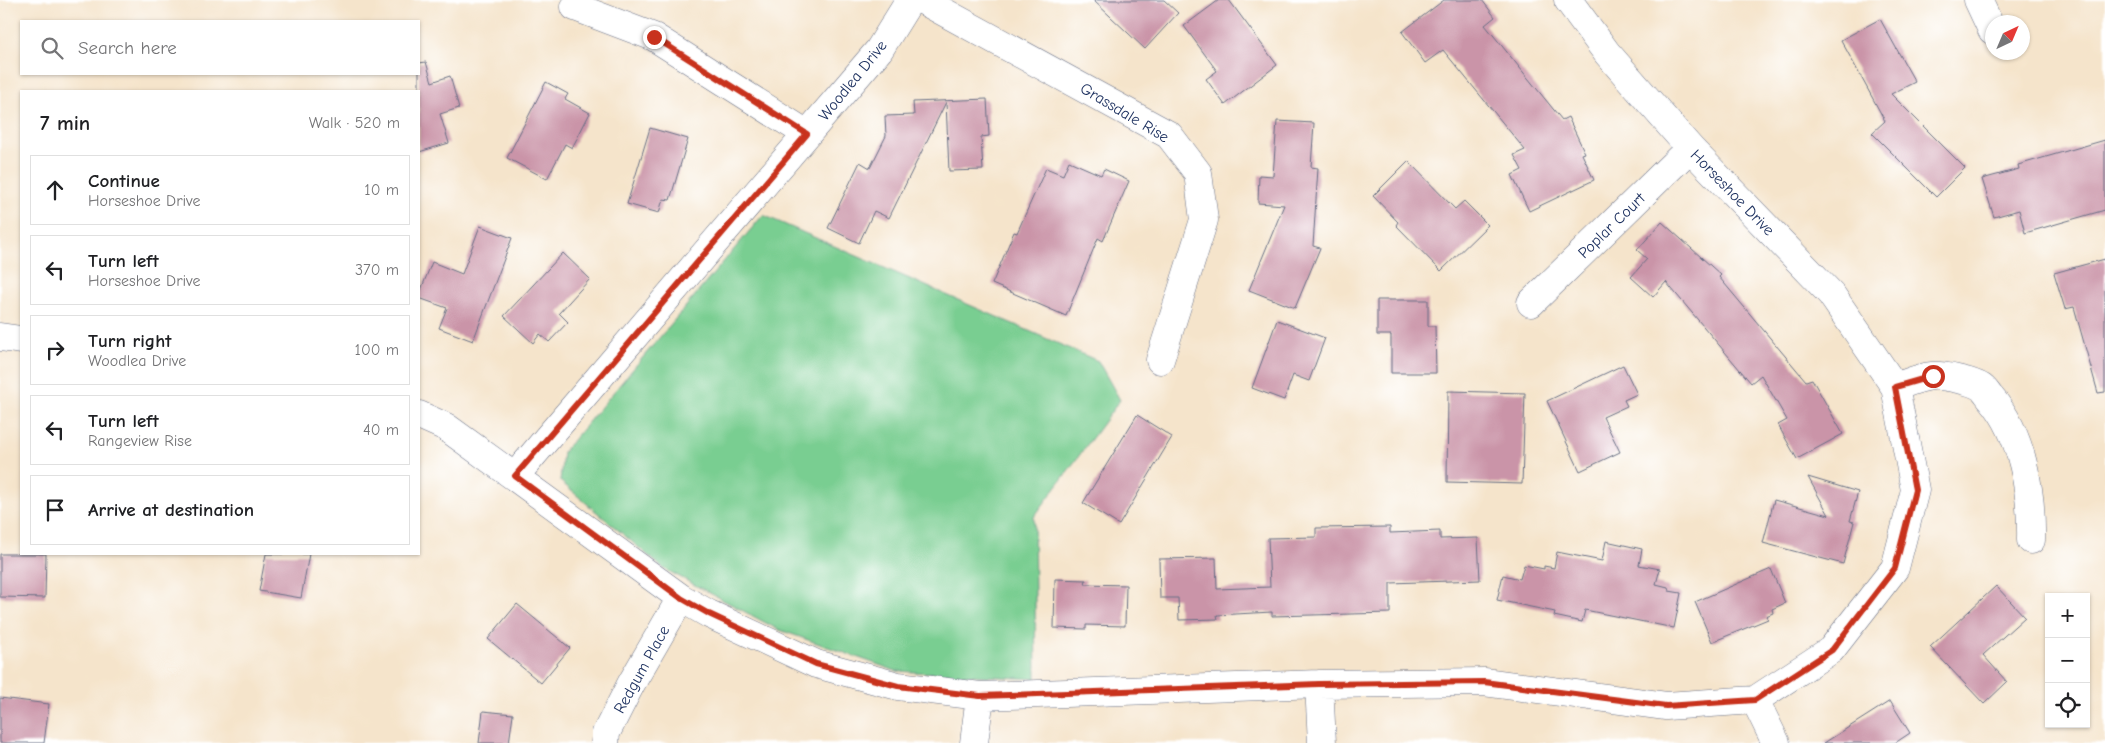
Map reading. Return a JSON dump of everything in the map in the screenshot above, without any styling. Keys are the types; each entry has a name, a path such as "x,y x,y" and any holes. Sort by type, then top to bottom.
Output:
{"street":[{"name":"Woodlea Drive","path":"515,476 879,50 910,0"},
{"name":"Grassdale Rise","path":"922,0 1169,134 1198,173 1204,220 1160,360"},
{"name":"Horseshoe Drive","path":"420,415 446,427 681,598 709,614 816,664 898,686 980,696 1319,684 1484,682 1666,706 1755,700 1832,650 1895,568 1915,490 1895,387 1831,294 1690,148 1607,53 1568,0"},
{"path":"1978,0 1985,15"},
{"path":"575,7 654,37 807,134"},
{"name":"Poplar Court","path":"1531,303 1690,148"},
{"path":"0,337 20,340"},
{"path":"1895,387 1933,376 1960,380 1981,387 1997,405 2014,436 2027,482 2032,512 2031,540"},
{"name":"Redgum Place","path":"605,743 606,733 618,709 681,598"},
{"path":"1319,684 1322,743"},
{"path":"974,743 980,696"},
{"path":"1755,700 1776,743"}],"green space":[{"path":"763,215 1098,361 1120,400 1034,517 1036,679 896,671 777,629 663,568 560,481 563,452"}],"building":[{"path":"1093,0 1164,0 1178,13 1145,49"},
{"path":"1219,0 1229,0 1277,65 1225,105 1206,79 1217,71 1184,26"},
{"path":"1444,0 1482,0 1495,17 1485,25 1562,120 1568,117 1585,153 1582,154 1594,180 1529,211 1512,175 1522,170 1514,155 1525,150 1443,50 1425,63 1402,32"},
{"path":"1880,19 1915,82 1891,94 1965,168 1936,197 1872,133 1885,121 1841,40"},
{"path":"426,62 432,82 450,76 459,108 440,114 449,143 420,152 419,75 420,63"},
{"path":"546,82 568,94 565,99 590,113 572,148 565,144 547,179 507,158"},
{"path":"987,99 989,136 981,137 983,170 949,171 946,102 889,218 874,211 859,243 828,228 860,162 870,168 886,136 885,116 914,115 913,102"},
{"path":"1277,121 1314,123 1311,167 1318,168 1313,246 1320,248 1295,308 1249,290 1284,205 1258,203 1259,175 1273,176"},
{"path":"650,128 688,139 670,200 663,199 659,213 627,204"},
{"path":"2105,140 2105,210 2025,233 2019,210 1994,217 1982,179 2019,169 2018,165"},
{"path":"1069,161 1101,175 1104,169 1129,181 1103,241 1098,238 1066,316 992,284 1014,232 1017,233 1046,168 1063,175"},
{"path":"1408,161 1455,209 1464,201 1488,225 1441,271 1396,225 1398,222 1373,196"},
{"path":"1662,222 1721,275 1719,277 1806,381 1812,379 1843,434 1797,459 1778,425 1787,420 1761,375 1751,383 1666,282 1653,297 1631,277 1647,259 1637,250"},
{"path":"480,226 512,238 473,341 439,328 447,308 420,298 420,292 432,262 462,274"},
{"path":"563,253 590,279 559,313 568,322 549,342 540,334 533,343 504,316"},
{"path":"2105,259 2105,392 2098,393 2074,307 2065,309 2054,273"},
{"path":"1377,300 1428,300 1428,326 1435,326 1436,373 1391,373 1391,335 1377,335"},
{"path":"1277,320 1325,338 1309,381 1293,375 1284,400 1252,388"},
{"path":"1623,365 1637,394 1624,400 1627,406 1603,417 1620,452 1580,471 1547,401"},
{"path":"1448,391 1525,393 1522,484 1447,482"},
{"path":"1137,415 1172,437 1119,525 1083,503"},
{"path":"1808,477 1858,492 1850,521 1854,522 1843,564 1763,543 1774,500 1829,515"},
{"path":"1390,527 1390,533 1440,531 1440,539 1478,538 1480,580 1390,583 1390,613 1272,616 1272,612 1217,615 1218,619 1179,620 1178,598 1160,598 1159,559 1216,558 1217,589 1270,587 1268,538 1316,537 1316,528"},
{"path":"1606,541 1642,549 1639,565 1660,569 1656,584 1668,587 1669,591 1681,593 1674,628 1585,610 1582,622 1554,616 1555,612 1497,600 1503,575 1520,579 1524,565 1544,569 1544,566 1554,568 1557,552 1602,561"},
{"path":"0,554 46,555 45,598 0,597"},
{"path":"266,555 309,555 301,598 259,591"},
{"path":"1771,569 1785,603 1772,609 1773,613 1766,616 1768,619 1712,642 1695,602"},
{"path":"1055,579 1086,580 1085,584 1126,585 1125,626 1086,625 1086,629 1054,628"},
{"path":"1996,586 2025,617 1983,655 2007,682 1984,704 1930,647"},
{"path":"517,604 570,648 541,683 488,639"},
{"path":"0,698 49,704 44,743 0,743"},
{"path":"1890,701 1910,733 1895,743 1824,743"},
{"path":"483,711 513,714 509,743 479,743"}],"route":[{"path":"654,37 807,134 515,476 681,598 709,614 816,664 898,686 980,696 1319,684 1484,682 1666,706 1755,700 1832,650 1895,568 1915,490 1895,387 1933,376"}]}
